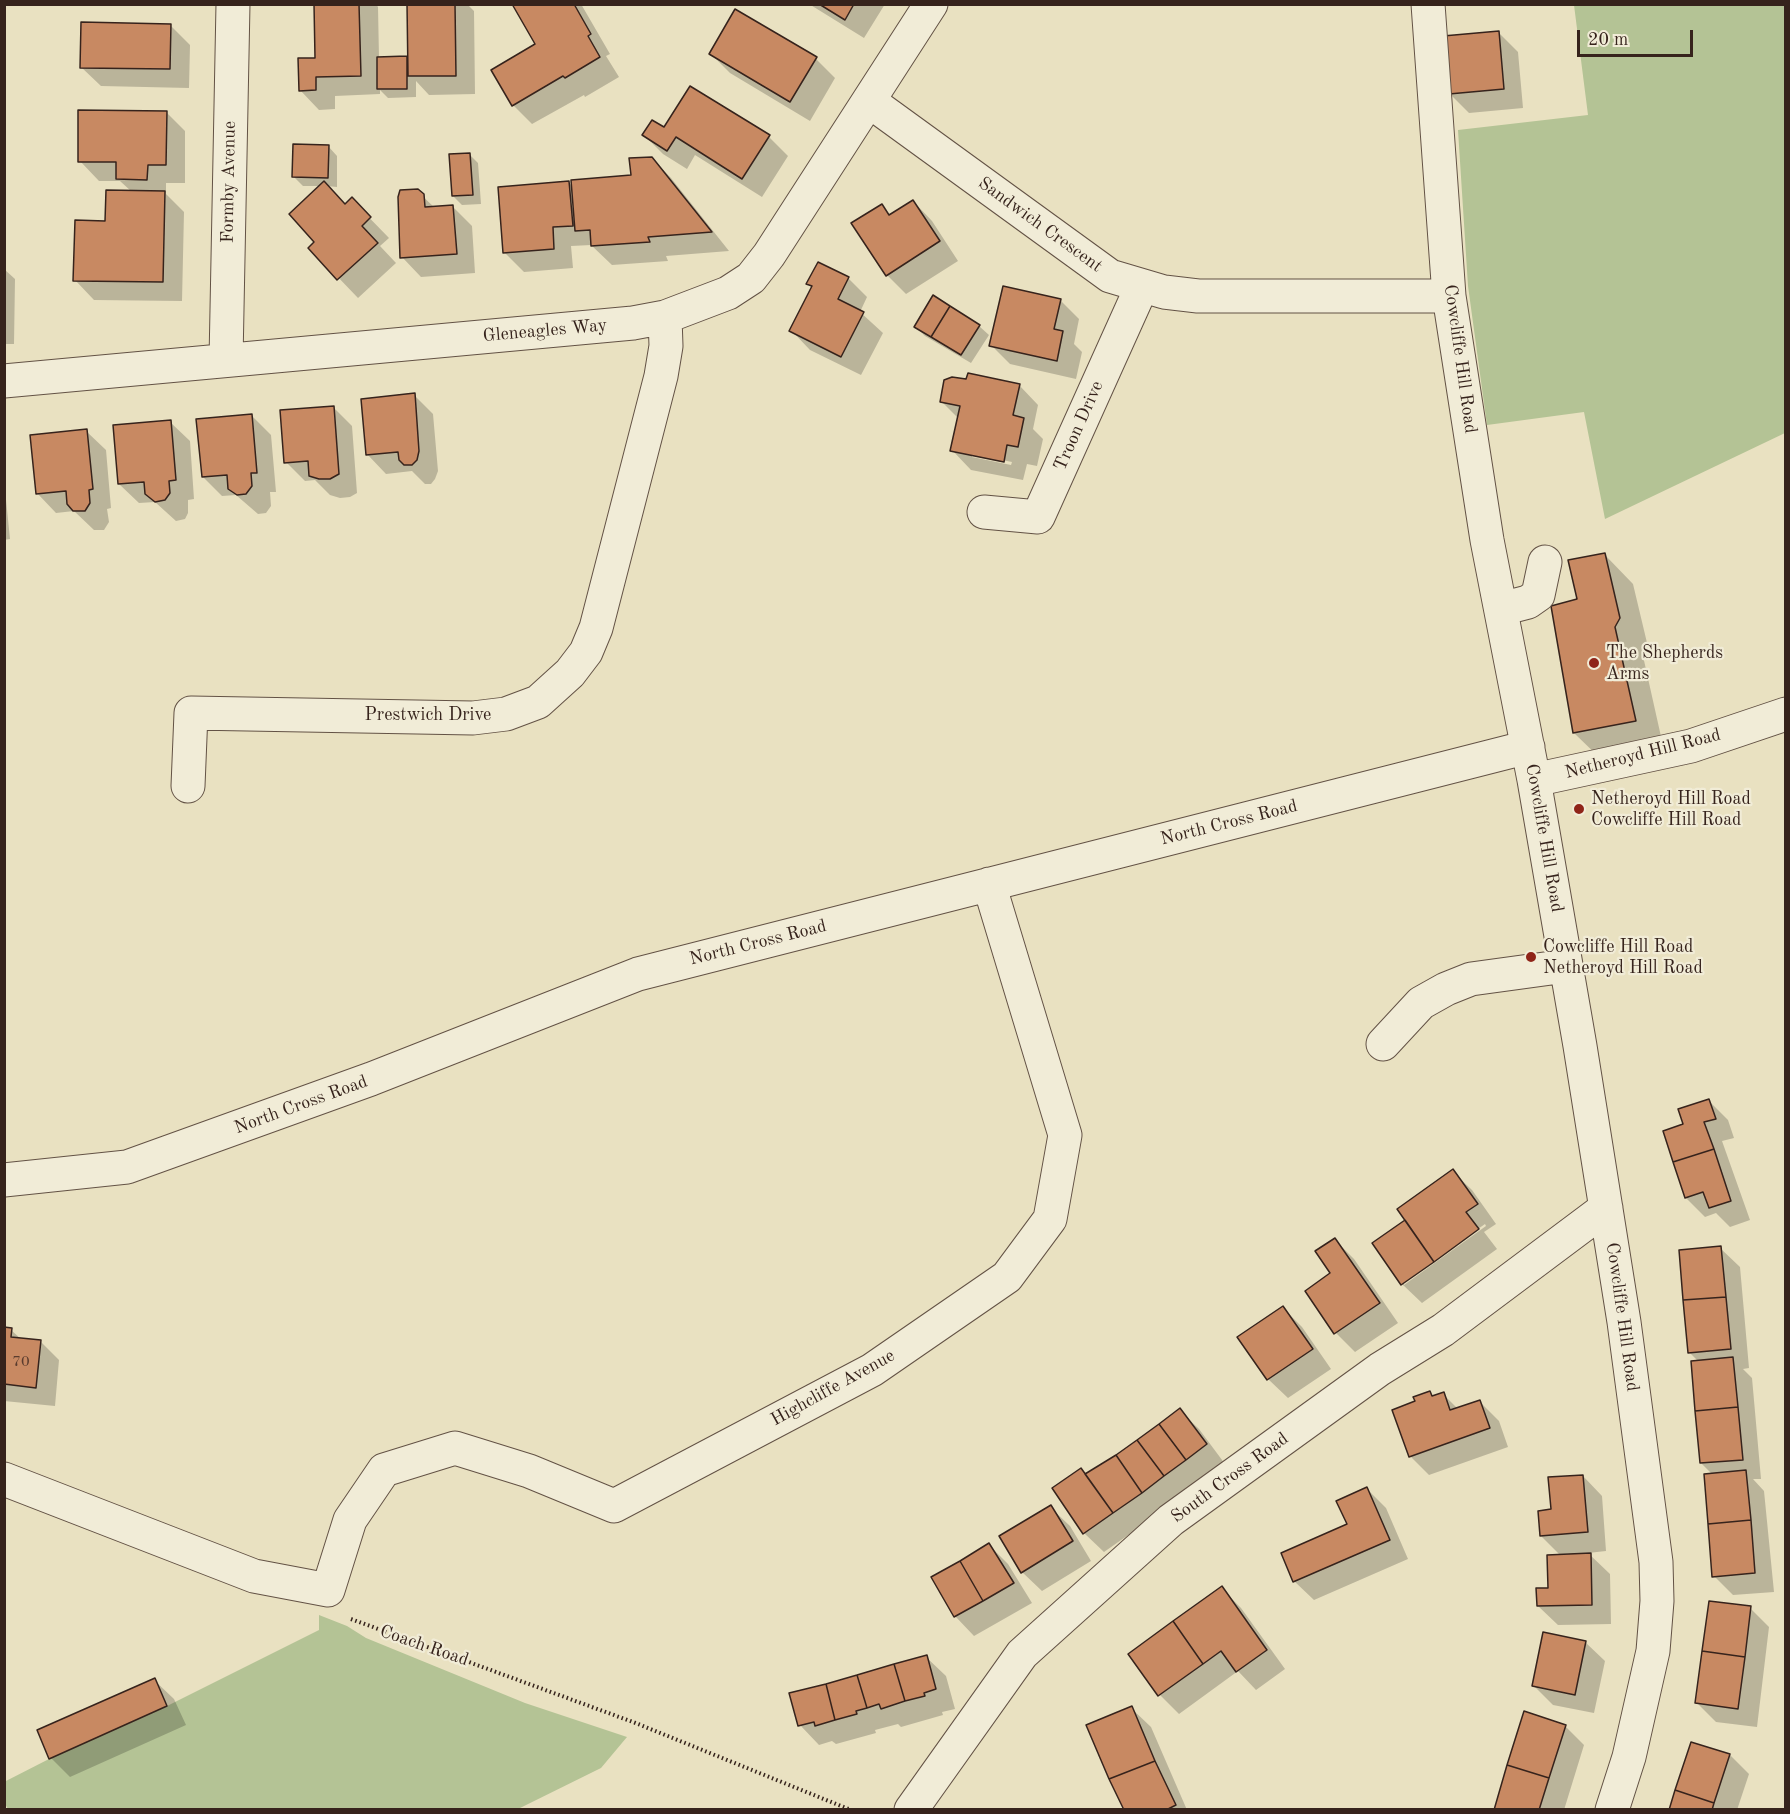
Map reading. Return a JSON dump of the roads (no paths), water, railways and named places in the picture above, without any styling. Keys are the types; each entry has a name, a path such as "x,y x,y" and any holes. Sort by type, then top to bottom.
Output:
{"street":[{"name":"Formby Avenue","path":"226,360 233,4"},
{"name":"Gleneagles Way","path":"4,381 633,323 665,317 728,293 751,278 769,255 931,4"},
{"name":"Cowcliffe Hill Road","path":"1428,4 1449,296 1487,540 1534,780 1606,1208 1626,1333 1656,1562 1657,1601 1653,1651 1629,1757 1612,1809"},
{"name":"Sandwich Crescent","path":"868,101 1110,276 1164,292 1198,296 1449,296"},
{"name":"Troon Drive","path":"984,512 1038,517 1142,286"},
{"name":"Prestwich Drive","path":"188,786 191,713 473,718 506,714 538,702 570,673 586,652 596,628 661,376 666,346 665,317"},
{"path":"1501,609 1528,602 1538,595 1545,562"},
{"name":"Netheroyd Hill Road","path":"1534,780 1691,746 1785,714"},
{"name":"North Cross Road","path":"4,1180 127,1167 371,1079 638,974 1528,747"},
{"name":"Highcliffe Avenue","path":"4,1479 254,1576 328,1590 350,1520 384,1470 455,1448 529,1471 614,1506 872,1371 1007,1277 1050,1219 1065,1135 989,884"},
{"path":"1383,1044 1421,1003 1446,989 1471,979 1566,966"},
{"name":"South Cross Road","path":"911,1809 1022,1654 1171,1520 1380,1369 1443,1330 1606,1208"}],"place":[{"name":"The Shepherds Arms","path":"1594,663"},
{"name":"Netheroyd Hill Road Cowcliffe Hill Road","path":"1579,809"},
{"name":"Cowcliffe Hill Road Netheroyd Hill Road","path":"1531,957"}]}
